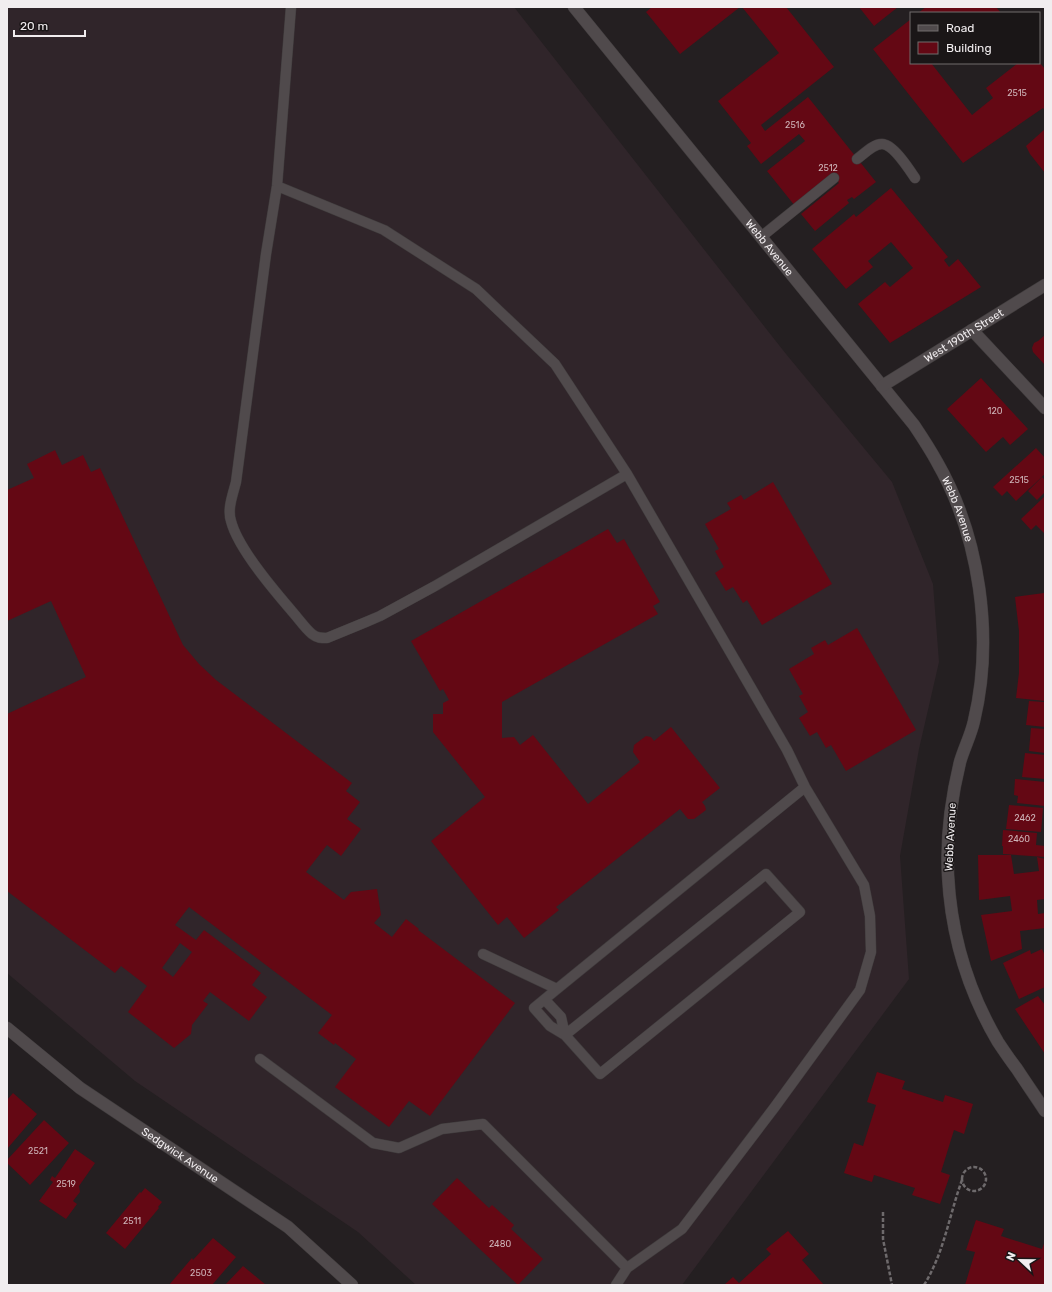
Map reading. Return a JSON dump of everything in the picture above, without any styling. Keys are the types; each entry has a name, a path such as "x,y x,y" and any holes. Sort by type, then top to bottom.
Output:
{"street":[{"name":"Webb Avenue","path":"574,7 914,425 938,463 957,504 971,544 980,589 984,638 981,686 974,722 961,761 952,801 948,843 948,875 953,922 962,960 978,1003 998,1042 1045,1112"},
{"name":"West 190th Street","path":"882,386 1045,285"},
{"path":"972,330 1045,408"},
{"name":"Sedgwick Avenue","path":"7,1028 80,1088 288,1227 352,1285"}],"lane":[{"path":"291,7 277,186 266,254 236,482 230,511 230,519 233,529 251,559 312,634 321,638 326,638 366,622 435,586 627,474"},
{"path":"857,158 874,146 882,144 889,146 915,178"},
{"path":"761,238 834,178"},
{"path":"277,186 384,230 476,289 555,364 627,474 786,750 805,787 864,885 870,916 871,952 860,990 774,1108 682,1229 627,1268 616,1285"},
{"path":"565,1035 766,874 800,912 600,1074 565,1035 550,1026 534,1008 805,787"},
{"path":"483,954 557,989"},
{"path":"545,1000 561,1017 565,1035"},
{"path":"260,1059 373,1143 399,1148 442,1129 483,1124 627,1268"}],"path":[{"path":"924,1285 939,1257 954,1202 964,1173 970,1167 978,1167 984,1172 985,1175 985,1183 980,1189 976,1190 969,1190 963,1184 962,1180"},
{"path":"883,1212 883,1239 892,1285"}],"shaded area":[{"path":"7,7 514,7 786,354 892,482 933,584 939,662 919,749 900,856 909,979 682,1285 416,1285 358,1232 135,1081 7,973"}],"building":[{"path":"652,7 740,7 680,54 646,12"},
{"path":"742,7 786,7 834,67 761,125 765,131 808,97 876,182 854,199 852,197 847,200 849,203 815,231 801,214 839,183 833,176 795,206 767,171 805,141 799,134 761,164 747,146 751,143 718,101 779,53"},
{"path":"859,7 898,7 874,26"},
{"path":"926,7 996,7 1000,12 919,12"},
{"path":"910,20 910,64 932,64 972,115 993,98 986,88 1017,64 1040,63 1045,69 1045,110 1043,108 963,163 873,49"},
{"path":"1045,129 1045,173 1030,154 1026,146"},
{"path":"891,188 948,257 944,260 949,267 958,259 981,287 890,343 858,304 885,282 890,287 913,268 891,242 868,261 873,267 846,289 812,249 854,214 856,217"},
{"path":"1045,335 1045,365 1033,352 1032,348 1034,343"},
{"path":"981,378 1028,429 1010,445 1003,437 986,452 947,409"},
{"path":"1036,448 1045,458 1045,474 1016,501 1007,491 1002,496 993,487"},
{"path":"55,450 62,465 83,455 91,472 100,468 183,645 199,664 216,680 352,783 346,791 360,802 347,819 361,829 341,856 327,845 306,872 344,900 351,892 377,889 381,915 374,923 392,937 406,919 419,929 418,930 515,1003 430,1116 409,1101 389,1127 335,1087 356,1059 335,1043 334,1045 318,1033 332,1015 189,907 175,925 196,940 204,930 261,973 252,985 267,997 249,1021 210,992 203,1001 208,1004 192,1025 191,1034 174,1048 128,1012 147,986 121,966 115,973 7,891 7,714 86,677 51,601 7,621 7,490 34,478 27,464","holes":["180,943 192,952 173,977 162,968"]},
{"path":"1042,477 1045,480 1045,492 1037,500 1028,491"},
{"path":"773,482 832,584 762,625 747,600 743,603 733,587 726,591 715,573 724,567 715,551 719,549 705,524 731,509 727,503 741,495 744,500"},
{"path":"1045,496 1044,533 1036,525 1031,530 1021,519"},
{"path":"608,529 617,543 624,539 660,602 653,606 658,614 502,702 502,738 514,737 520,745 533,735 588,804 640,762 633,752 634,745 646,736 651,737 654,741 671,727 720,788 702,802 706,810 694,819 688,819 680,809 556,907 559,910 524,938 507,917 498,925 431,841 485,797 433,732 433,714 443,714 443,703 449,700 443,689 440,691 411,641"},
{"path":"1044,593 1045,701 1016,698 1019,673 1019,631 1015,597"},
{"path":"857,628 916,730 846,771 831,745 826,748 817,732 810,736 799,718 808,712 799,696 803,694 789,669 814,654 811,648 825,640 828,645"},
{"path":"1029,701 1045,702 1045,727 1026,725"},
{"path":"1031,728 1045,729 1045,753 1029,751"},
{"path":"1025,753 1045,755 1045,779 1022,777"},
{"path":"1015,779 1045,782 1045,806 1017,803 1018,796 1014,795"},
{"path":"1009,805 1043,808 1041,832 1006,829"},
{"path":"1003,830 1037,833 1036,845 1045,846 1045,857 1003,854"},
{"path":"978,855 1011,855 1014,874 1039,871 1037,857 1045,859 1045,899 1037,900 1038,914 1045,913 1045,928 1020,931 1022,949 991,961 981,915 1012,911 1010,896 979,900"},
{"path":"1042,949 1045,956 1045,987 1019,999 1003,963 1030,950 1031,954"},
{"path":"1038,996 1045,1005 1045,1054 1015,1009"},
{"path":"877,1072 905,1081 902,1089 943,1102 945,1095 973,1104 964,1134 954,1130 941,1172 950,1175 940,1204 912,1195 915,1188 874,1175 872,1182 844,1173 854,1143 863,1146 876,1105 867,1102"},
{"path":"13,1093 37,1114 7,1149 7,1100"},
{"path":"44,1120 69,1143 30,1185 7,1163 7,1160"},
{"path":"75,1149 95,1163 79,1186 80,1192 73,1201 77,1204 66,1219 39,1201 53,1182 50,1180 52,1176 55,1178"},
{"path":"457,1178 489,1208 492,1205 514,1225 511,1229 543,1259 518,1285 432,1204"},
{"path":"145,1188 162,1202 158,1207 159,1208 125,1249 106,1233"},
{"path":"976,1220 1004,1229 1001,1236 1042,1249 1045,1241 1045,1285 965,1285 975,1252 966,1250"},
{"path":"788,1231 809,1254 802,1260 824,1285 724,1285 733,1277 739,1283 771,1254 766,1249"},
{"path":"213,1238 236,1257 212,1285 169,1285 192,1258 193,1260"},
{"path":"243,1266 266,1285 225,1285"}]}
